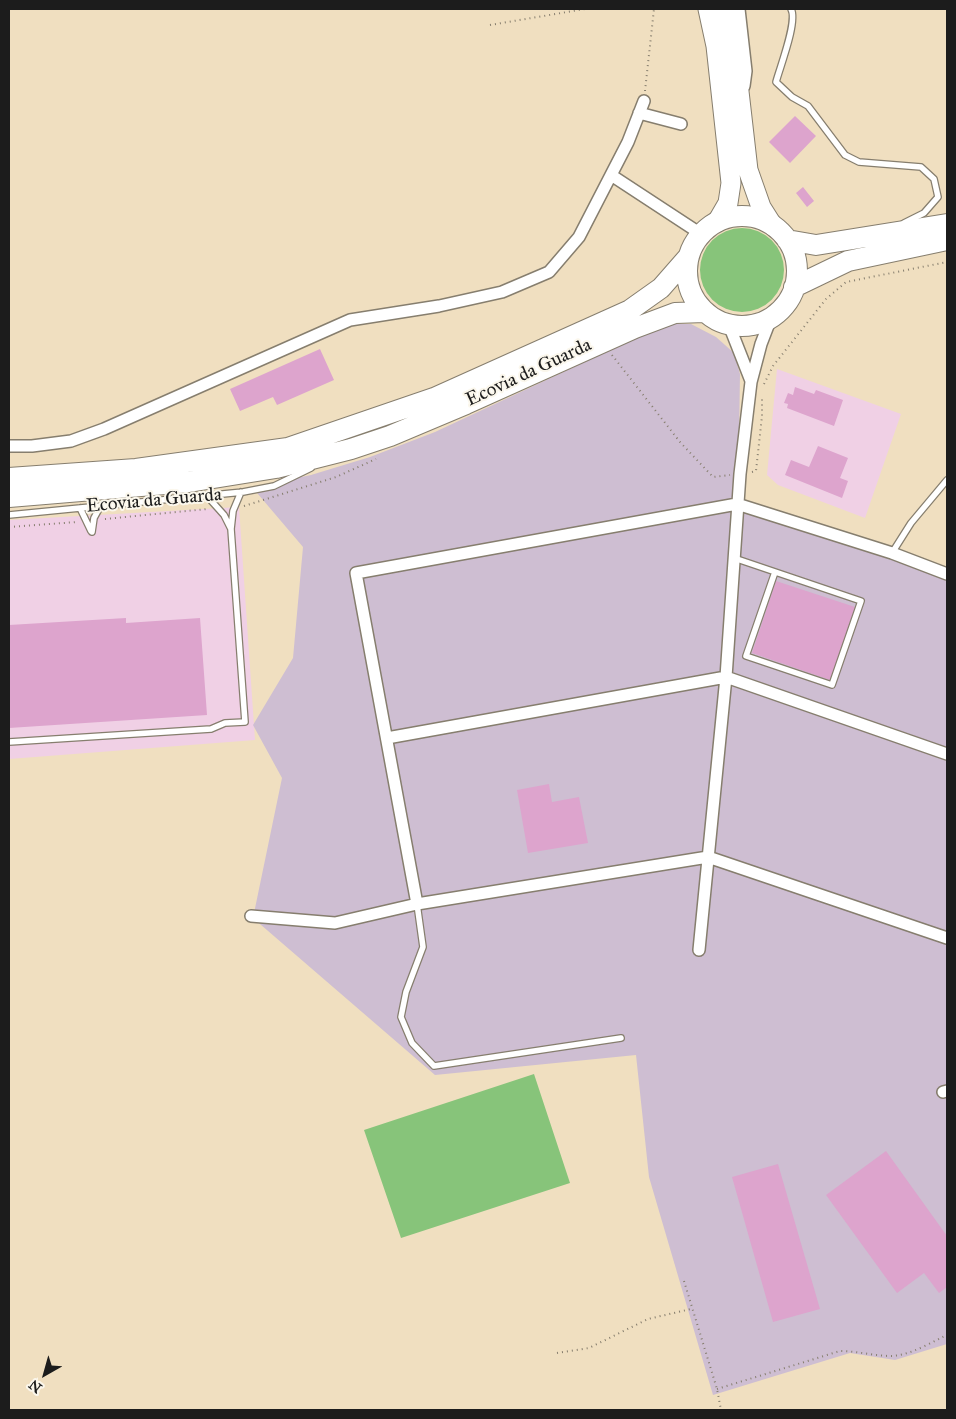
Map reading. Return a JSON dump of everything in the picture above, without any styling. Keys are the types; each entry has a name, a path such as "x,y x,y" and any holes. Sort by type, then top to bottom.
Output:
{"highway":[{"path":"780,233 794,254 797,271 794,287 789,299 781,309 771,318 751,325 729,325 716,320 705,312 695,300 689,286 687,271 689,256 694,244 709,228 731,217 746,216 760,220 780,233 816,245 947,224"},
{"path":"794,287 848,262 947,240"},
{"path":"9,478 136,469 288,448 434,398 630,310 661,288 689,256"},
{"path":"9,497 189,482 276,468 351,449 390,436 458,408 635,328 674,313 705,312"}],"main road":[{"path":"708,9 716,46 731,183 728,203 709,228"},
{"path":"725,9 733,39 748,170 761,206 780,233"}],"street":[{"path":"739,9 746,71 741,108"},
{"path":"9,446 32,446 71,441 104,429 350,320 439,306 502,292 548,272 579,237 628,142 644,101"},
{"path":"639,113 681,124"},
{"path":"611,174 709,228"},
{"path":"699,950 726,677 740,474 751,382 760,344 771,318"},
{"path":"729,325 751,382"},
{"path":"418,904 356,574 737,504 892,553 947,574"},
{"path":"387,738 726,677 947,754"},
{"path":"251,916 335,923 418,904 708,857 947,938"}],"lane":[{"path":"792,9 794,12 791,35 776,82 792,97 808,106 845,155 859,162 921,167 934,178 938,198 924,213 878,236"},
{"path":"9,515 207,496 274,486 351,449"},
{"path":"892,553 911,523 947,480"},
{"path":"9,742 211,729 225,723 245,722 232,529 234,507 241,492"},
{"path":"207,496 224,515 232,529"},
{"path":"90,520 100,507"},
{"path":"80,508 90,520 92,532"},
{"path":"734,558 861,601 832,686 746,656 775,572"},
{"path":"418,904 423,947 406,992 401,1017 412,1043 434,1066 621,1038"}],"path":[{"path":"490,25 585,9"},
{"path":"644,101 654,9"},
{"path":"762,387 773,366 820,306 846,282 947,262"},
{"name":"Ecovia da Guarda","path":"609,351 680,442 712,477 756,471 762,416 762,396"},
{"name":"Ecovia da Guarda","path":"234,507 249,506 336,477 380,457"},
{"name":"Ecovia da Guarda","path":"9,527 218,508"},
{"path":"684,1281 717,1389 721,1410"},
{"path":"557,1353 589,1348 648,1319 691,1308"},
{"path":"717,1389 840,1351 891,1356 911,1352 947,1336"}],"shaded area":[{"path":"666,324 691,324 716,337 734,353 740,374 738,504 947,574 947,1344 895,1360 850,1353 713,1395 649,1177 636,1055 435,1075 253,918 282,778 253,725 293,658 303,547 252,487 311,475 370,457 435,432"},
{"path":"777,369 901,414 865,518 778,485 767,475"},
{"path":"239,507 255,740 9,759 9,520"}],"green space":[{"path":"742,228 758,231 772,240 781,254 784,270 781,286 772,300 758,309 742,312 726,309 712,300 703,286 700,270 703,254 712,240 726,231"},
{"path":"534,1074 570,1183 401,1238 364,1130"}],"building":[{"path":"795,116 816,136 790,163 769,142"},
{"path":"803,187 814,201 807,207 796,193"},
{"path":"320,349 334,380 277,405 273,397 240,411 230,389"},
{"path":"795,387 814,394 816,390 843,400 834,426 787,408 788,404 784,403 788,393 793,395"},
{"path":"818,446 848,458 840,478 848,481 842,498 785,475 791,460 809,467"},
{"path":"776,581 855,607 830,680 752,653"},
{"path":"126,618 126,623 200,618 207,715 9,728 9,625"},
{"path":"549,784 552,802 579,797 588,843 528,853 517,790"},
{"path":"886,1151 947,1236 947,1287 939,1293 924,1273 897,1293 826,1195"},
{"path":"778,1164 820,1309 773,1322 732,1177"}]}
